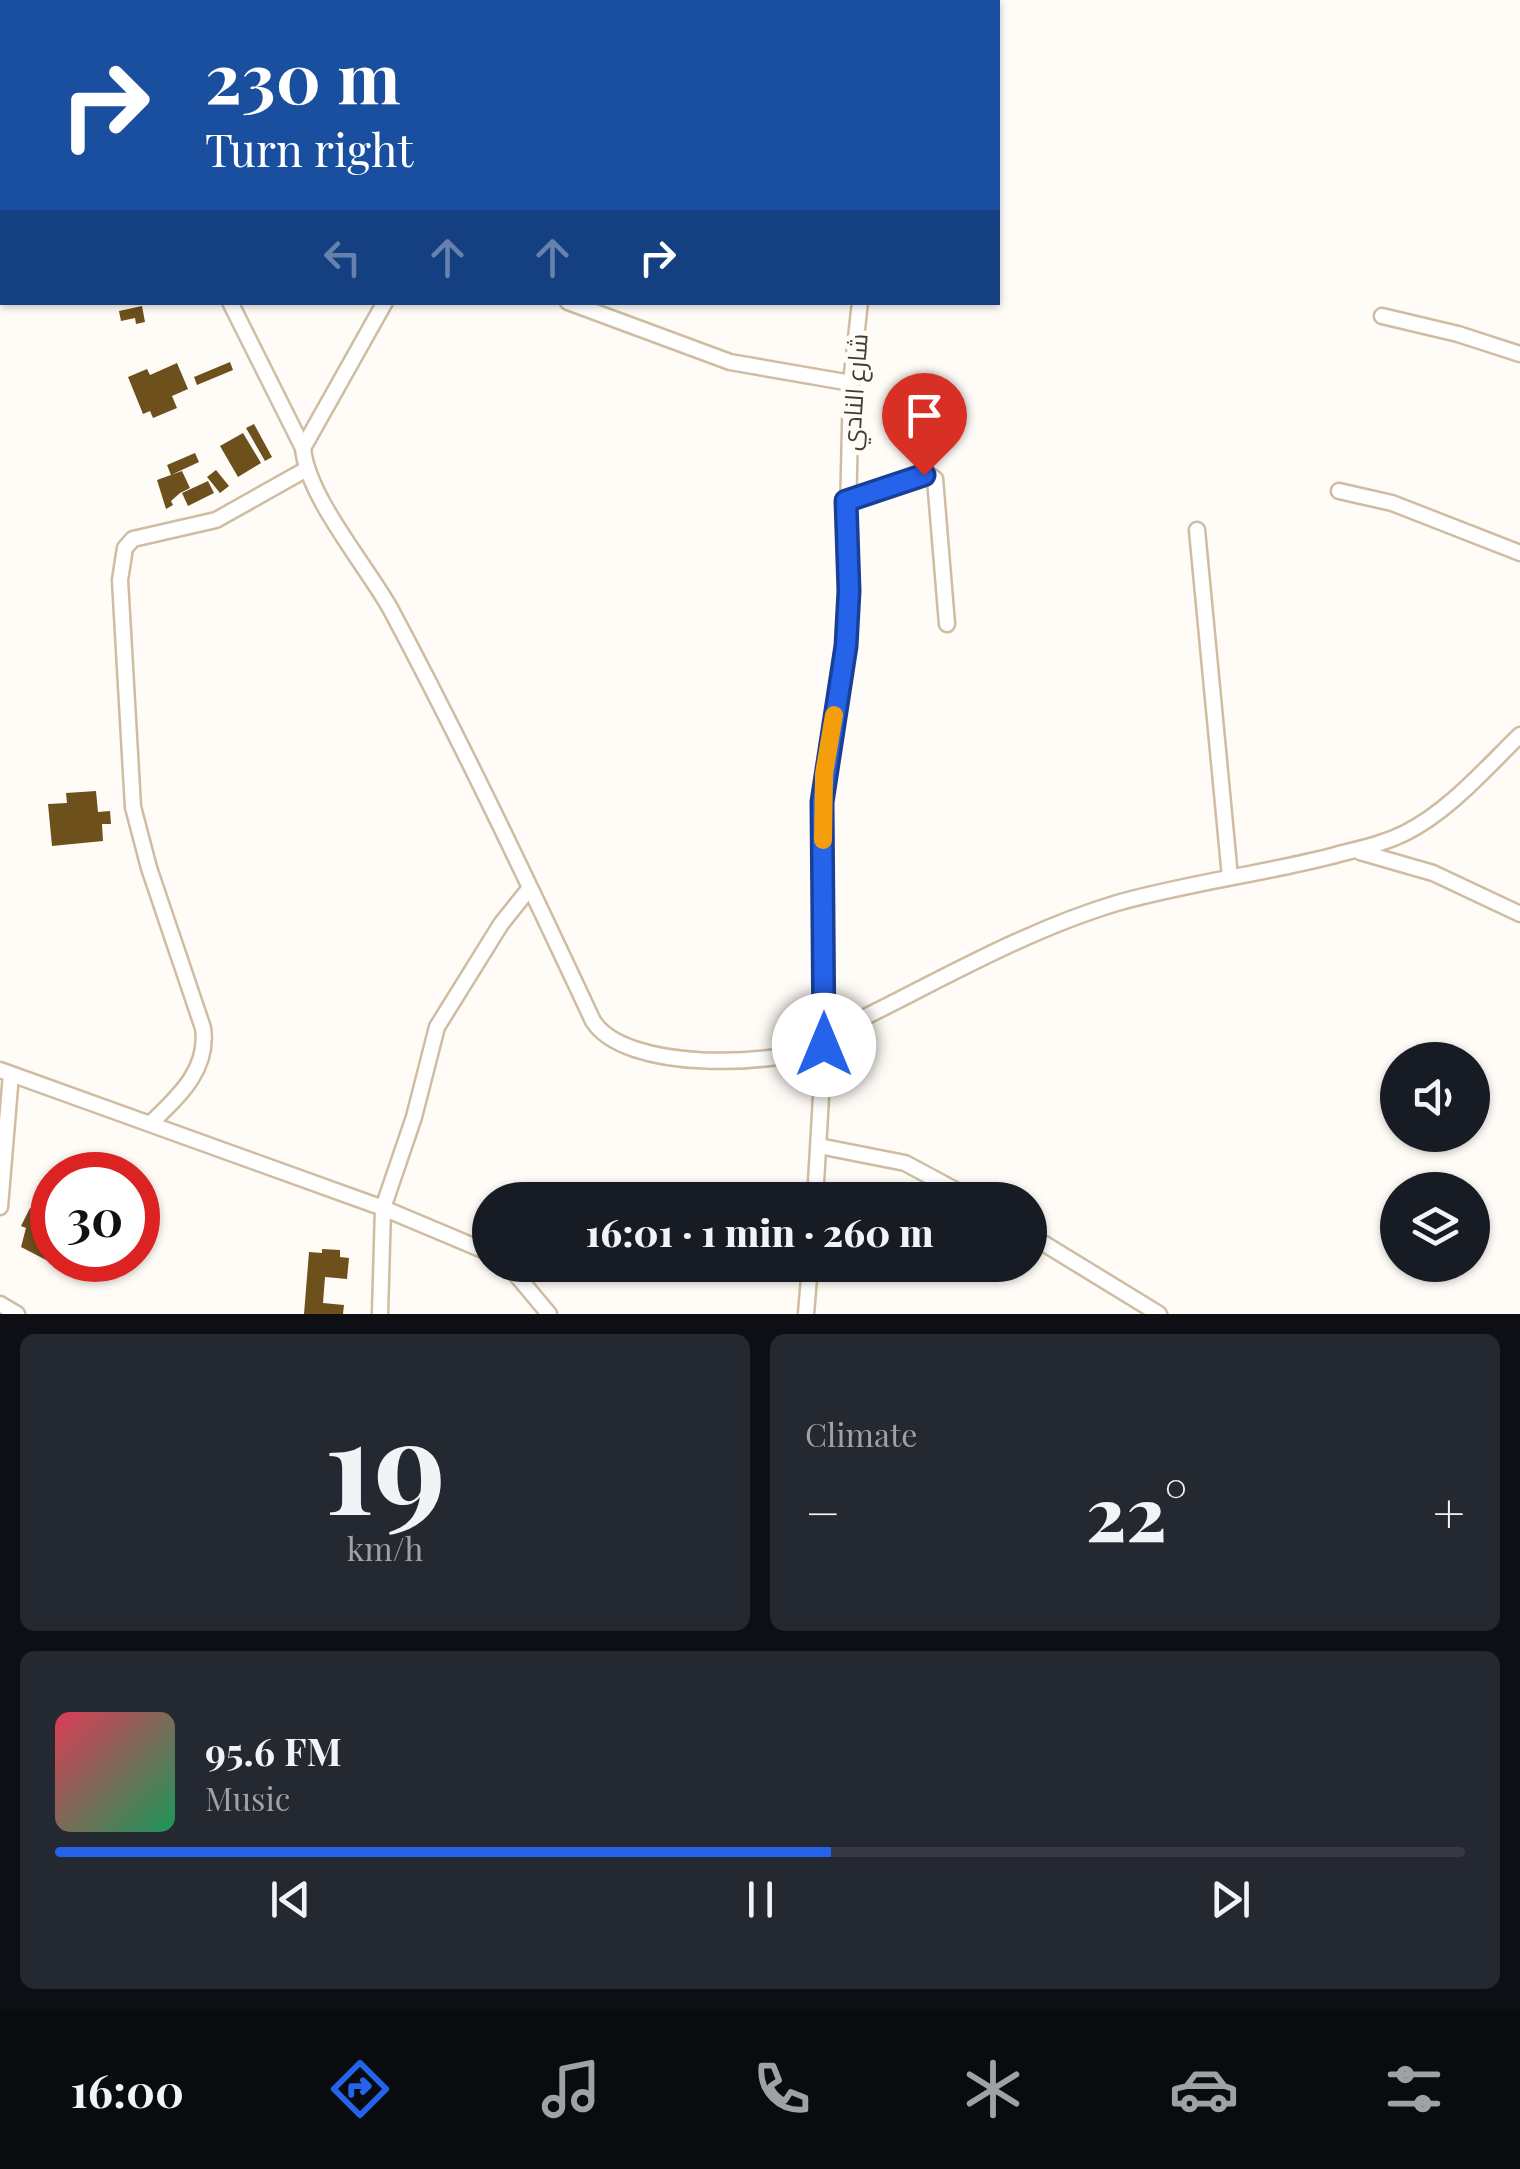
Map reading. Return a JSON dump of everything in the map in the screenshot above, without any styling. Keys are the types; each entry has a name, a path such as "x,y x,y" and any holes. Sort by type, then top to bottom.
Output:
{"street":[{"path":"232,305 303,448 305,470 388,605 593,1021 600,1033 615,1042 652,1054 694,1060 772,1057 824,1045 857,1021 1062,921 1117,903 1354,851 1402,835 1428,819 1520,735"},
{"path":"303,448 383,305"},
{"path":"576,305 730,362 851,383"},
{"name":"شارع النادي","path":"816,1182 824,1045 822,802 846,646 846,501 851,383 860,305"},
{"path":"1382,316 1520,354"},
{"path":"152,1122 188,1085 206,1047 133,807 123,651 123,556 133,539 216,520 305,470"},
{"path":"846,501 918,476 930,475 935,480 947,624"},
{"path":"1339,491 1392,503 1520,552"},
{"path":"1197,530 1230,878"},
{"path":"1354,851 1434,872 1520,914"},
{"path":"380,1314 383,1208 414,1117 438,1027 501,924 529,889"},
{"path":"0,1207 6,1072 152,1122 472,1245"},
{"path":"819,1146 906,1163 941,1182"},
{"path":"1047,1245 1158,1314"},
{"path":"522,1282 549,1314"},
{"path":"806,1314 809,1282"},
{"path":"0,1304 17,1314"}],"building":[{"path":"142,306 145,322 136,324 135,318 121,321 119,311"},
{"path":"230,362 233,370 197,385 194,377"},
{"path":"177,363 188,389 172,396 177,408 153,418 150,411 143,414 128,377 147,369 150,375"},
{"path":"254,424 272,457 265,461 246,428"},
{"path":"243,433 261,463 238,477 220,446"},
{"path":"195,453 199,462 171,475 167,465"},
{"path":"216,470 229,486 220,493 207,477"},
{"path":"182,471 190,488 166,509 157,480"},
{"path":"208,481 214,493 188,506 182,493"},
{"path":"96,791 98,812 110,811 111,824 102,824 103,841 52,846 48,804 67,803 66,793"},
{"path":"30,1208 30,1252 21,1247 26,1228 21,1226"},
{"path":"322,1249 340,1250 340,1257 349,1258 347,1279 325,1277 323,1303 344,1305 343,1314 304,1314 309,1252 322,1253"}],"slow traffic":[{"path":"823,840 824,774 834,715"}],"route":[{"path":"824,1045 822,802 846,646 846,501 924,475"}]}
